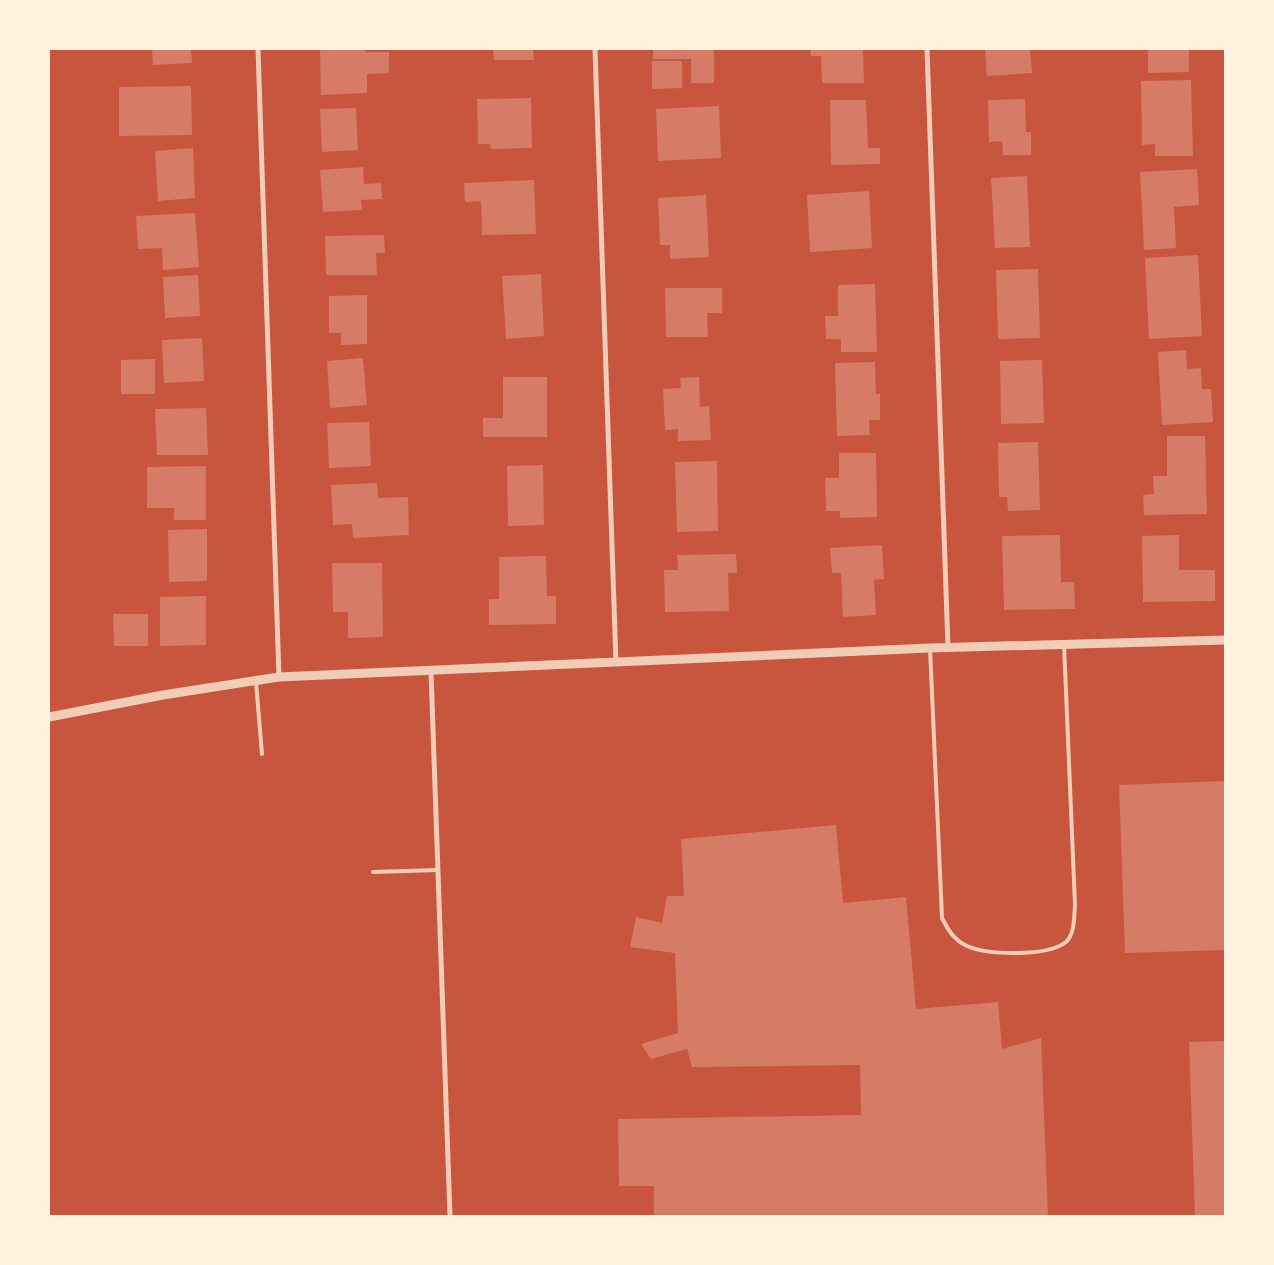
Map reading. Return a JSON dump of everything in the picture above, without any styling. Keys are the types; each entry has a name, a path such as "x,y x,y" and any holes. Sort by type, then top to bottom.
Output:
{"street":[{"path":"258,49 279,677"},
{"path":"595,49 616,663"},
{"path":"927,49 948,648"},
{"path":"49,717 279,677 431,672 930,648 1225,640"},
{"path":"431,672 450,1216"}],"lane":[{"path":"930,648 942,918 950,934 967,946 1004,953 1050,950 1067,941 1074,927 1075,905 1064,644"},
{"path":"256,680 262,754"},
{"path":"373,872 438,870"}],"building":[{"path":"152,49 191,49 192,63 153,65"},
{"path":"320,49 365,49 365,52 389,52 389,73 367,74 367,93 321,95"},
{"path":"493,49 533,49 534,60 494,60"},
{"path":"653,49 714,49 714,83 691,83 691,59 653,59"},
{"path":"810,49 863,49 864,83 822,83 821,56 811,56"},
{"path":"985,49 1030,49 1032,73 987,76"},
{"path":"1148,49 1189,49 1189,72 1148,73"},
{"path":"652,61 682,61 682,88 652,89"},
{"path":"1191,80 1193,156 1155,156 1155,144 1142,145 1141,81"},
{"path":"191,86 192,135 119,136 119,87"},
{"path":"531,98 532,148 491,149 490,144 478,144 477,99"},
{"path":"1025,99 1026,132 1031,132 1031,155 1003,155 1002,141 989,142 988,100"},
{"path":"830,100 866,100 868,148 880,148 880,164 831,165"},
{"path":"719,106 721,158 658,161 656,109"},
{"path":"356,108 358,150 322,152 320,109"},
{"path":"193,148 195,198 158,201 155,151"},
{"path":"363,167 364,184 381,183 382,199 361,200 362,210 323,212 320,170"},
{"path":"1197,169 1199,205 1174,207 1176,248 1144,250 1140,172"},
{"path":"1027,176 1030,247 995,248 991,178"},
{"path":"534,180 536,234 482,235 481,201 465,202 464,183"},
{"path":"869,191 872,248 810,252 807,195"},
{"path":"706,195 709,257 670,259 670,245 660,245 658,198"},
{"path":"195,213 199,267 163,270 162,248 138,249 136,216"},
{"path":"384,235 385,253 376,253 377,275 326,275 325,236"},
{"path":"1198,255 1202,336 1149,339 1145,258"},
{"path":"1038,269 1040,338 998,339 996,270"},
{"path":"541,274 544,336 506,339 502,276"},
{"path":"198,275 200,316 165,318 163,277"},
{"path":"875,284 877,352 841,352 841,339 826,339 825,316 838,316 838,285"},
{"path":"665,288 722,288 722,313 707,313 708,337 666,337"},
{"path":"367,295 367,344 341,345 341,333 329,333 329,296"},
{"path":"202,338 204,381 164,383 162,340"},
{"path":"1186,350 1187,369 1201,368 1202,389 1211,389 1213,422 1162,425 1158,352"},
{"path":"363,358 367,405 330,408 327,361"},
{"path":"155,359 155,394 121,394 121,360"},
{"path":"1042,360 1044,423 1001,424 1000,361"},
{"path":"875,362 876,394 880,394 880,420 869,420 870,435 837,436 835,363"},
{"path":"503,377 547,377 547,437 483,437 483,418 503,418"},
{"path":"699,377 700,407 709,406 711,440 678,441 678,429 665,430 663,389 681,388 680,378"},
{"path":"206,408 208,455 157,455 155,409"},
{"path":"369,422 371,466 329,468 327,423"},
{"path":"1167,436 1205,436 1207,514 1144,515 1143,495 1154,494 1153,476 1167,476"},
{"path":"1038,442 1040,510 1008,511 1007,497 999,497 998,443"},
{"path":"839,453 876,453 877,517 840,518 840,511 826,511 825,478 839,478"},
{"path":"717,461 718,531 677,532 675,462"},
{"path":"543,465 544,525 508,526 507,466"},
{"path":"206,466 206,520 174,520 174,508 147,508 147,467"},
{"path":"377,483 378,498 408,497 409,535 353,538 352,524 333,525 331,485"},
{"path":"207,529 207,581 169,582 168,530"},
{"path":"1060,535 1061,582 1074,582 1075,609 1004,610 1002,536"},
{"path":"1179,535 1179,570 1215,570 1215,601 1143,602 1142,536"},
{"path":"882,545 884,579 874,580 876,615 843,617 841,573 832,573 830,548"},
{"path":"736,554 737,573 728,573 729,611 665,612 664,570 678,570 677,555"},
{"path":"546,556 547,596 556,596 556,624 489,625 489,599 499,599 499,557"},
{"path":"332,563 382,563 383,637 348,638 348,612 333,612"},
{"path":"206,596 206,645 160,646 160,597"},
{"path":"113,614 148,614 148,646 114,646"},
{"path":"1225,781 1225,950 1125,953 1119,785"},
{"path":"836,825 843,903 906,897 916,1009 998,1002 1002,1049 1041,1038 1048,1216 654,1216 654,1186 619,1186 618,1119 861,1115 860,1065 692,1067 687,1049 651,1059 641,1044 678,1033 675,953 630,947 636,917 662,923 667,896 684,896 681,839"},
{"path":"1225,1041 1225,1216 1195,1216 1189,1042"}]}
